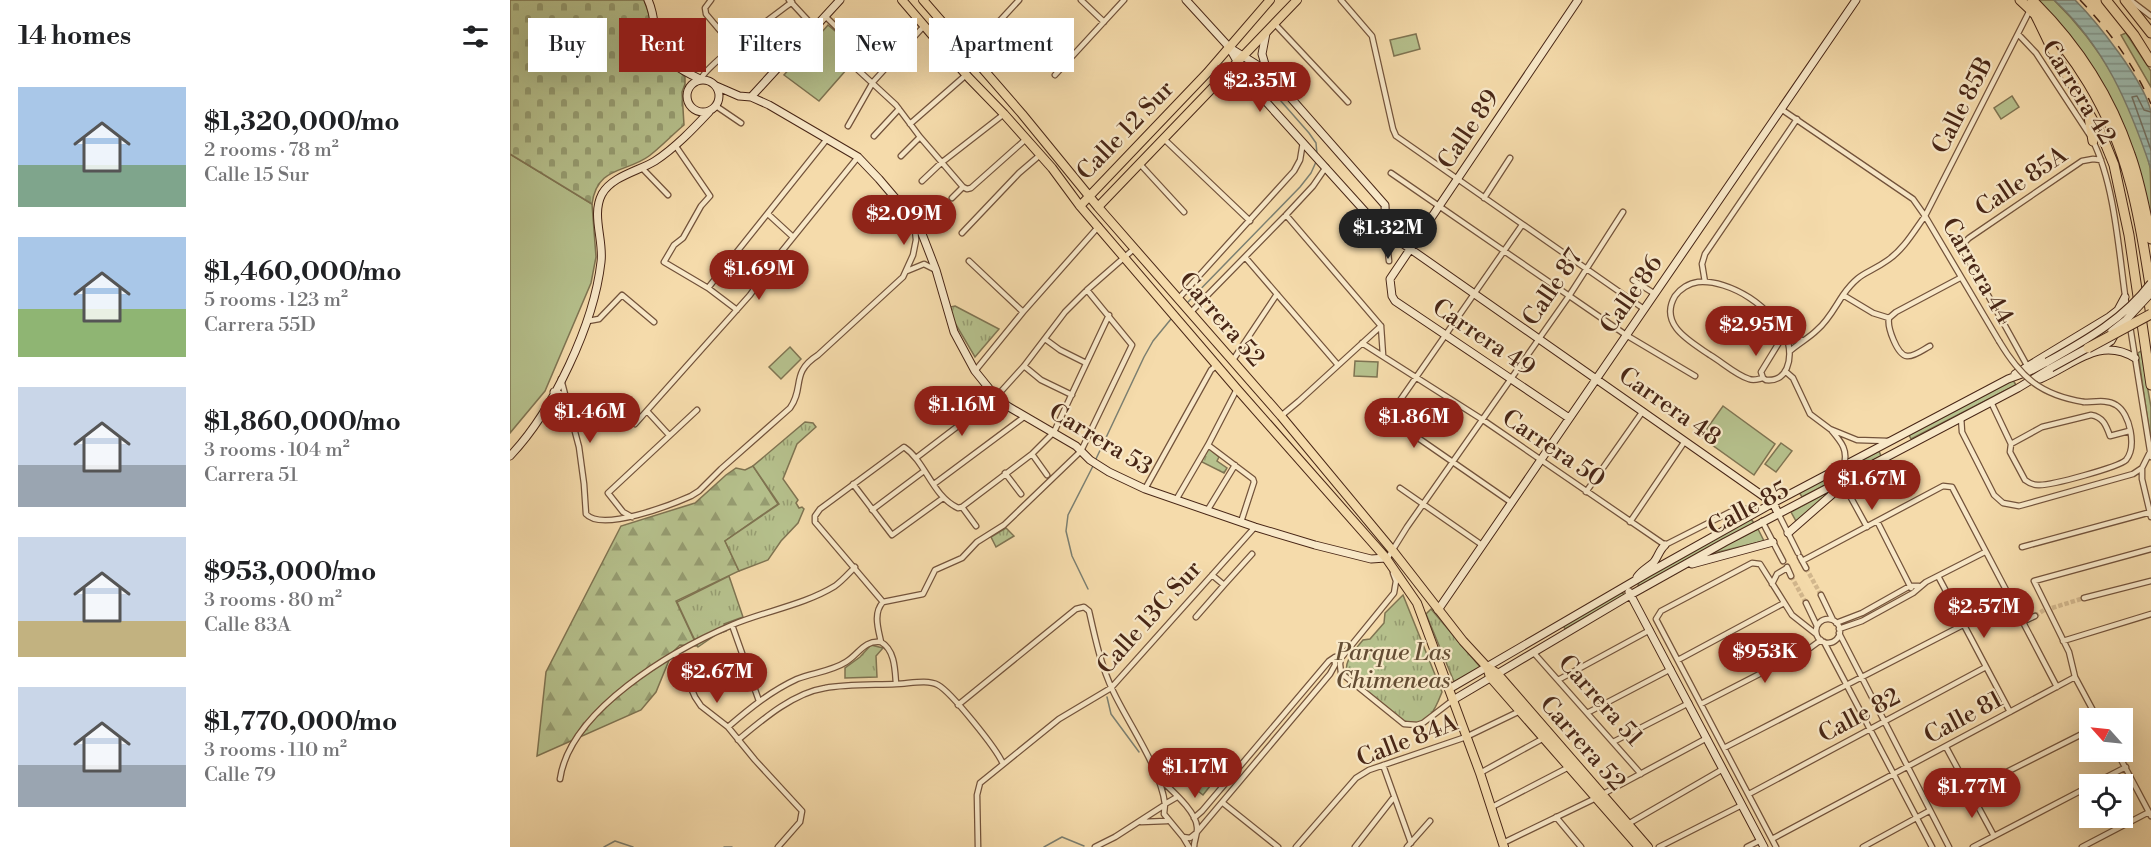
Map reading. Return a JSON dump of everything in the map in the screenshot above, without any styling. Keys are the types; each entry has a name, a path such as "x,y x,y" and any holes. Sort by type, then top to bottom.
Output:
{"highway":[{"path":"2020,0 2033,8 2073,46 2092,74 2114,115 2131,155 2151,239"},
{"path":"2106,0 2121,17 2151,62"},
{"path":"2125,0 2146,18 2151,33"},
{"path":"2033,8 2052,49 2088,109 2109,150 2122,199 2151,385"},
{"path":"2033,8 2080,70 2101,107 2120,148 2131,184 2151,293"},
{"path":"2088,109 2093,141"},
{"path":"2088,348 2151,314"}],"main road":[{"name":"Carrera 52","path":"902,0 966,75 1052,168 1080,206 1124,258 1386,558 1418,603 1492,807 1503,845"},
{"name":"Carrera 52","path":"923,0 939,18"},
{"name":"Calle 12 Sur","path":"1080,206 1163,119 1270,0"},
{"name":"Calle 12 Sur","path":"1098,207 1297,0"},
{"name":"Carrera 52","path":"986,72 1098,207 1281,416 1487,667 1520,711 1569,767 1628,824 1648,847"},
{"name":"Carrera 52","path":"1493,675 1600,796 1640,847"}],"street":[{"path":"648,0 654,14 656,41 660,50 689,74 701,80 711,81 719,92 717,104"},
{"path":"711,0 705,8 706,14 718,28"},
{"path":"823,20 840,0"},
{"path":"1002,18 1019,0"},
{"path":"1081,0 1104,22"},
{"path":"1055,75 1124,0"},
{"path":"1186,0 1241,59 1266,71 1385,205 1389,261"},
{"path":"1341,0 1372,36 1396,136 1644,309"},
{"name":"Calle 89","path":"1390,279 1411,252 1578,0"},
{"name":"Calle 86","path":"1438,610 1856,0"},
{"path":"2130,0 2146,18"},
{"path":"769,18 790,1 806,18"},
{"name":"Calle 85B","path":"1843,295 1857,277 1889,260 1903,246 1925,216 2033,8"},
{"path":"826,17 864,54 857,69 899,109 963,187 971,188 1026,139"},
{"path":"1275,24 1348,102"},
{"path":"848,126 873,82 925,26"},
{"path":"1266,33 1262,54 1266,71"},
{"name":"Carrera 42","path":"2018,34 2036,53 2093,141 2101,160 2112,207 2151,454"},
{"path":"1241,59 1250,84 1386,232"},
{"path":"694,126 695,116 687,93 693,83 701,80 718,61"},
{"path":"751,97 774,72"},
{"path":"689,74 693,83"},
{"path":"910,124 966,75"},
{"name":"Carrera 53","path":"716,86 769,105 858,157 879,179 919,226 936,270 951,324 975,371 996,397 1024,417 1054,432 1093,462 1145,489 1255,527 1356,556 1371,559 1386,558"},
{"path":"510,456 525,441 541,417 588,321 602,257 598,209 601,196 606,188 615,181 655,161 717,104 736,94"},
{"path":"717,104 741,123"},
{"path":"692,108 701,112 709,112"},
{"path":"874,136 899,109"},
{"name":"Carrera 44","path":"1781,109 1913,199 2017,369 2037,386 2058,396 2084,402 2105,401 2117,405 2124,414 2130,431"},
{"path":"922,181 941,163 1004,114"},
{"path":"1705,282 1702,264 1705,254 1797,119"},
{"path":"901,156 920,137"},
{"path":"1163,138 1250,221"},
{"path":"708,288 827,139"},
{"path":"1179,298 1294,171 1305,144"},
{"path":"675,145 710,196 701,206 683,238 674,244 664,262 708,288 737,310"},
{"path":"962,233 1019,173 1040,155"},
{"path":"635,424 737,310 858,157"},
{"path":"1484,198 1510,158"},
{"name":"Calle 85A","path":"1965,241 2082,161 2101,160"},
{"path":"1139,163 1184,212"},
{"path":"1191,312 1313,186 1324,166"},
{"path":"642,168 668,195"},
{"path":"1391,173 1626,335 1695,376"},
{"path":"952,198 963,187"},
{"name":"Calle 87","path":"1386,558 1569,296 1623,212"},
{"path":"768,214 793,237"},
{"path":"1286,215 1381,326 1383,355"},
{"path":"561,379 579,447 586,514 589,518 625,519 680,501 699,491 794,402 800,373 806,363 818,356 887,294 907,271 916,240 915,230 909,216"},
{"path":"1512,503 1395,422 1393,418 1394,409 1522,225"},
{"path":"975,371 1023,312 1099,226"},
{"name":"Carrera 48","path":"1386,232 1411,252 1474,293 1773,503 1779,513"},
{"name":"Carrera 44","path":"1965,241 1964,252 2028,368"},
{"path":"915,458 996,397 1024,366 1065,312 1135,248"},
{"path":"1245,256 1338,365"},
{"path":"969,261 1023,312"},
{"path":"907,271 924,264 936,270"},
{"path":"1930,346 1911,356 1901,353 1888,327 1889,318 1960,278"},
{"name":"Carrera 49","path":"1390,279 1393,299 1569,418"},
{"path":"1632,279 1655,294"},
{"path":"1705,282 1732,289 1762,306 1781,329 1790,351 1790,361 1785,371 1777,378 1772,380 1749,379 1686,339 1673,325 1671,309 1677,293 1691,283 1705,282"},
{"name":"Calle 85","path":"1453,699 1762,521 2018,387 2118,318 2151,283"},
{"path":"883,602 923,594 935,570 962,558 977,542 1004,525 1081,451 1132,343 1087,290"},
{"name":"Calle 85","path":"1449,689 1636,579 1844,465 2028,368 2049,365 2088,348 2126,320 2151,293"},
{"path":"1233,360 1277,294"},
{"path":"588,321 599,319 619,296 623,295 654,322"},
{"path":"1790,351 1821,327 1843,295 1873,313 1889,318"},
{"path":"2028,368 2118,310 2126,297"},
{"path":"962,507 1032,454 1054,432 1109,315"},
{"path":"2018,387 2054,373 2112,341 2116,332 2110,321 2102,321"},
{"path":"1281,416 1381,326"},
{"path":"1045,339 1086,363"},
{"path":"1763,378 1762,368 1779,341 1802,340"},
{"name":"Carrera 50","path":"1362,343 1482,420 1665,545"},
{"path":"2099,350 2117,350 2135,358"},
{"path":"1145,489 1211,370 1217,365"},
{"path":"1024,366 1041,380 1072,395"},
{"path":"1785,371 1793,378 1810,414 1830,429 1857,440 1890,441"},
{"path":"1176,500 1237,389"},
{"path":"554,392 566,397"},
{"path":"1991,402 2011,444 2010,452 2025,480 2031,484 2048,484 2119,465 2130,453 2132,442 2130,431 2111,437 2104,422 2098,417 2087,415 2042,427 2011,444"},
{"path":"625,519 623,512 608,493 697,410"},
{"path":"647,411 669,435"},
{"path":"1586,492 1643,411"},
{"path":"934,484 1024,417"},
{"path":"1961,417 1962,432 1994,495 2003,503 2012,506 2133,474 2142,468 2151,454"},
{"path":"1830,429 1844,447 1846,455 1844,465"},
{"path":"1900,436 1905,446"},
{"path":"1630,522 1685,441"},
{"path":"1208,445 1253,479 1241,522"},
{"path":"883,602 819,526 815,516 820,509 901,447 915,458 943,498 952,505 962,507 976,526"},
{"path":"1032,454 1047,475"},
{"path":"1207,511 1235,465"},
{"path":"2022,547 2151,513 2142,479 2142,468"},
{"path":"1788,533 1861,470"},
{"path":"872,510 924,471"},
{"path":"1005,473 1022,494"},
{"path":"853,484 892,535 943,498"},
{"path":"1844,485 1867,527"},
{"path":"1800,557 1867,527 1943,486 1952,487 2057,687"},
{"path":"1400,488 1482,545"},
{"path":"1773,503 1762,521 1791,576"},
{"name":"Calle 85","path":"1665,545 1736,509 1750,509 1757,512"},
{"path":"623,512 632,517"},
{"path":"1779,513 1806,568"},
{"path":"1877,521 1913,593"},
{"name":"Calle 13C Sur","path":"978,847 977,789 980,783 1059,719 1111,688 1255,527"},
{"path":"1681,567 1773,542"},
{"path":"1632,594 1636,579 1655,561 1665,545"},
{"path":"2092,708 2075,677 2069,652 2034,581 2151,549"},
{"path":"1701,704 1822,641 1835,640 1839,631 1862,621 1913,593 1919,586 1985,552"},
{"path":"1196,617 1252,554"},
{"path":"1182,837 1190,838 1223,803 1330,674 1338,658 1394,593 1396,581 1386,558"},
{"path":"1776,847 1656,619 1661,611 1756,562 1760,564 1797,620 1822,641 1848,685 1932,847"},
{"path":"1772,584 1785,564"},
{"path":"560,779 562,766 570,747 590,720 644,672 732,625 821,593 837,584 855,567"},
{"path":"1212,574 1224,585"},
{"path":"1938,576 2010,712"},
{"path":"2084,598 2151,581"},
{"path":"1817,626 1826,619 1835,621 1862,613 1910,586 1919,586"},
{"path":"1622,588 1632,594 1763,844 1748,847"},
{"path":"1821,595 1906,767 1949,847"},
{"path":"881,642 877,613 883,602"},
{"path":"1678,660 1784,603"},
{"path":"1806,603 1817,626 1816,634"},
{"path":"958,705 1076,609 1084,607 1089,611 1100,657 1111,688 1158,779 1167,821 1189,847"},
{"path":"2063,641 2151,614"},
{"path":"2022,622 2035,616"},
{"path":"732,625 759,701"},
{"path":"1724,748 1963,625"},
{"path":"1558,680 1650,630"},
{"path":"728,727 759,701 798,679 844,663 866,644 873,641 885,644 893,660 896,684"},
{"name":"Carrera 51","path":"1533,652 1641,774"},
{"path":"676,654 701,706 728,727 802,811 800,822 778,847"},
{"path":"1338,658 1341,673"},
{"path":"1194,818 1329,661 1338,658"},
{"name":"Calle 82","path":"1749,794 1986,667"},
{"path":"1587,713 1671,669"},
{"path":"1330,674 1341,673 1404,724 1423,723 1453,699"},
{"name":"Calle 81","path":"1772,839 2075,677"},
{"path":"738,740 794,699 825,688 931,683 945,690 981,731 1003,764"},
{"path":"1613,742 1689,703"},
{"name":"Calle 84A","path":"1296,847 1356,778 1369,770 1466,737 1520,711"},
{"path":"1969,791 2079,736"},
{"path":"1480,773 1544,738"},
{"path":"1503,845 1707,738"},
{"path":"1946,747 1994,836"},
{"path":"2082,847 2150,814 2123,762"},
{"path":"1383,765 1409,845"},
{"path":"1492,807 1569,767"},
{"path":"2112,774 2126,767"},
{"path":"1628,824 1723,770"},
{"path":"1158,779 1184,802 1194,818 1196,833 1194,847"},
{"path":"1972,847 2079,791"},
{"path":"1095,847 1177,797"},
{"path":"1355,847 1394,797"},
{"path":"1223,803 1278,847"},
{"path":"1659,847 1742,805"},
{"path":"1863,847 1929,811"},
{"path":"1556,817 1580,847"},
{"path":"1138,822 1167,821"},
{"path":"1409,845 1430,821"}],"green space":[{"path":"510,0 644,0 650,18 619,18 619,72 680,72 685,77 682,92 684,125 649,156 606,177 595,192 592,204 510,154"},
{"path":"2037,0 2054,0 2071,18 2101,56 2126,98 2144,144 2150,167 2151,223 2137,165"},
{"path":"828,25 835,31 835,72 844,72 819,101 784,75 787,72 823,72 823,31"},
{"path":"2126,33 2151,71 2151,87 2121,35"},
{"path":"1416,34 1420,49 1394,56 1390,40"},
{"path":"2012,96 2019,107 2001,119 1994,108"},
{"path":"510,154 592,204 596,257 591,283 545,391 510,433"},
{"path":"955,306 999,329 975,357 952,318 950,307"},
{"path":"790,347 801,359 781,379 769,367"},
{"path":"2141,351 2151,407 2151,443 2138,353"},
{"path":"1355,361 1378,362 1377,377 1354,376"},
{"path":"2013,380 2016,385 1911,439 1909,435"},
{"path":"1723,406 1775,444 1754,475 1701,437"},
{"path":"805,422 813,423 816,427 797,444 783,479 798,500 796,503 799,508 804,509 798,523 781,541 768,560 739,571 725,541 779,504 753,466"},
{"path":"1781,443 1792,451 1776,472 1765,464"},
{"path":"1207,447 1219,457 1217,461 1227,468 1224,473 1200,461"},
{"path":"1879,451 1881,456 1802,497 1799,492"},
{"path":"753,466 778,504 725,541 739,571 676,601 697,646 680,645 672,653 656,692 641,710 537,756 546,672 621,526 695,503 736,468 745,470"},
{"path":"1841,485 1796,521 1791,512"},
{"path":"1751,519 1754,523 1638,587 1639,580"},
{"path":"1006,528 1014,536 996,547 991,537"},
{"path":"1758,529 1764,541 1706,555"},
{"path":"729,576 743,617 724,624 726,631 717,634 698,647 677,602"},
{"path":"1618,592 1626,594 1565,629 1563,625"},
{"name":"Parque Las Chimeneas","path":"1403,595 1442,692 1429,716 1425,720 1412,723 1404,721 1347,676 1346,671 1353,652 1363,640 1370,639 1384,623 1385,613"},
{"name":"Parque Las Chimeneas","path":"1431,609 1481,668 1455,684 1426,614"},
{"path":"871,645 883,648 876,656 877,677 845,678 845,668"},
{"path":"1205,754 1224,770 1216,780 1196,765"},
{"path":"1195,766 1214,781 1203,795 1184,780"}],"water":[{"path":"2054,0 2075,0 2107,37 2140,85 2151,112 2151,169 2124,99 2101,57 2088,37"}],"waterway":[{"path":"1258,75 1309,133 1316,143 1317,154"},
{"path":"1188,302 1300,187 1316,162"},
{"path":"1095,461 1144,357 1153,341 1171,319"},
{"path":"1088,589 1072,556 1066,531 1068,515 1093,466"},
{"path":"1107,697 1111,714 1139,752"},
{"path":"1044,847 1062,837 1084,846"},
{"path":"604,847 615,841 633,847"},
{"path":"724,847 732,847"}],"tunnel":[{"path":"1806,568 1821,595"},
{"path":"1791,576 1806,603"},
{"path":"2052,608 2084,598"},
{"path":"2035,616 2044,610"}],"railway":[{"path":"2080,0 2120,49 2151,104"}]}
